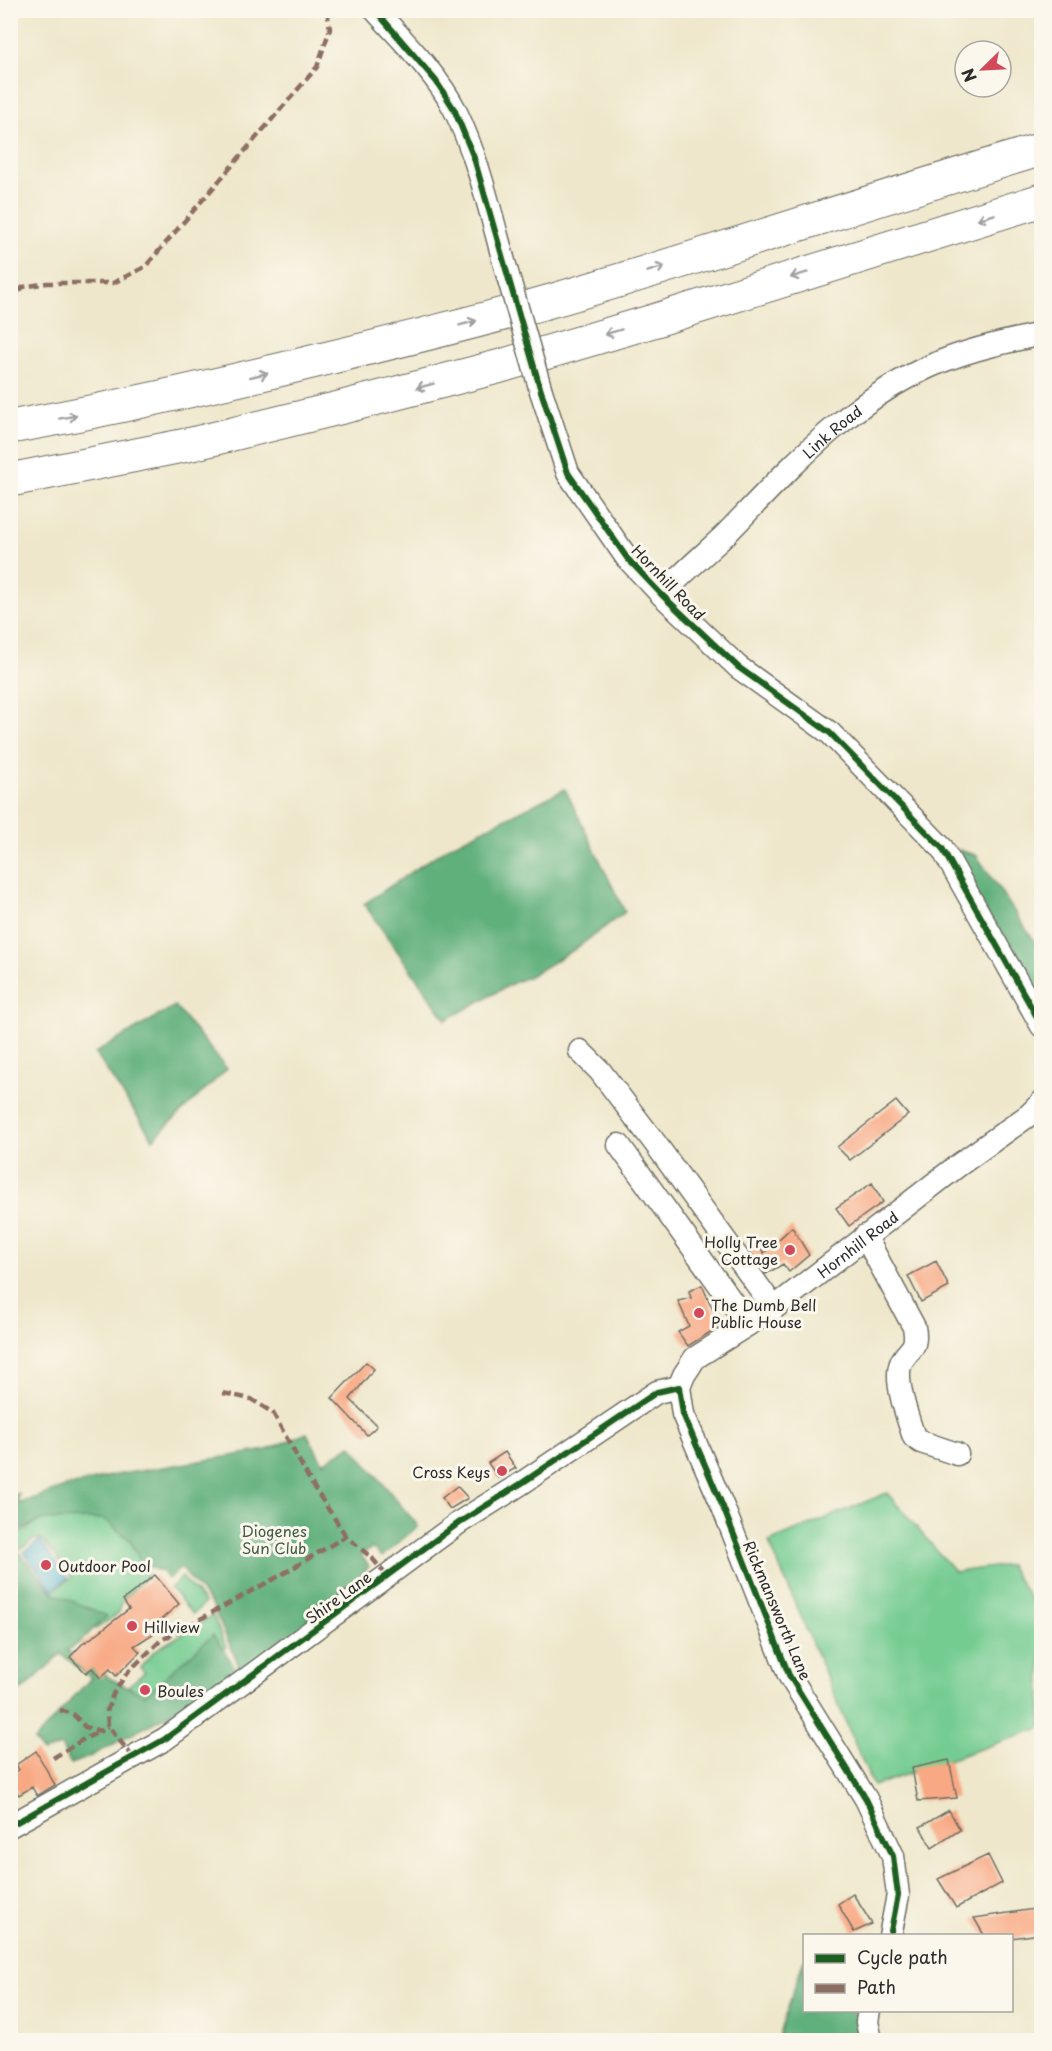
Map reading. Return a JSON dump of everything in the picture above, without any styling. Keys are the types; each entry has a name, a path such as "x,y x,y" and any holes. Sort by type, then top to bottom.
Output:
{"highway":[{"path":"10,427 83,414 261,375 428,334 648,272 1041,149"},
{"path":"10,480 192,444 501,366 1041,200"}],"street":[{"name":"Hornhill Road","path":"375,10 436,81 454,110 474,158 541,391 568,473 627,558 662,595 738,667 830,733 942,848 1041,1026"},
{"name":"Link Road","path":"662,595 805,452 835,425 877,396 944,360 1041,334"},
{"path":"580,1051 600,1071 655,1143 774,1308"},
{"name":"Hornhill Road","path":"679,1387 695,1358 774,1308 956,1167 1029,1115 1041,1102"},
{"path":"619,1145 747,1325"},
{"path":"865,1236 914,1327 915,1345 900,1364 898,1378 914,1437 921,1442 957,1454"},
{"name":"Shire Lane","path":"10,1826 165,1739 460,1522 657,1392 679,1387"},
{"name":"Rickmansworth Lane","path":"679,1387 683,1414 723,1506 789,1674 866,1799 893,1856 898,1895 890,1934"},
{"path":"869,2012 867,2022 872,2040"}],"green space":[{"path":"565,789 625,912 575,949 528,977 446,1020 364,904 450,846"},
{"path":"959,850 976,855 1041,951 1041,1010 960,866"},
{"path":"175,1006 227,1069 153,1139 95,1053"},
{"name":"Diogenes Sun Club","path":"307,1433 323,1463 351,1445 418,1526 382,1557 372,1548 361,1555 369,1566 336,1604 242,1672 212,1605 181,1568 168,1579 162,1572 141,1564 131,1541 104,1519 41,1520 11,1534 10,1497 19,1493 18,1504 65,1487 115,1475 267,1450"},
{"path":"887,1493 955,1572 1009,1565 1041,1616 1041,1728 873,1786 769,1542"},
{"path":"110,1503 148,1575 123,1600 119,1613 96,1629 53,1591 72,1577 43,1540 35,1539 21,1549 12,1538 41,1520"},
{"path":"10,1541 53,1593 107,1616 78,1644 67,1650 90,1669 100,1670 111,1679 145,1695 213,1635 240,1674 215,1690 87,1758 71,1764 61,1746 43,1752 34,1741 91,1678 61,1654 27,1686 11,1697"},
{"path":"182,1577 205,1603 193,1614 170,1588"},
{"path":"213,1615 226,1648 145,1708 127,1687 145,1672 140,1668 154,1651"},
{"path":"803,1962 803,2012 854,2012 860,2019 862,2040 777,2040"}],"water":[{"name":"Outdoor Pool","path":"40,1540 68,1578 52,1590 24,1552"}],"building":[{"path":"896,1101 908,1115 850,1160 837,1147"},
{"path":"872,1183 883,1202 849,1226 836,1208"},
{"name":"Holly Tree Cottage","path":"792,1227 809,1255 789,1272 783,1264 766,1274 749,1250 759,1246 764,1253"},
{"path":"936,1261 949,1287 921,1302 908,1276"},
{"name":"The Dumb Bell Public House","path":"702,1285 720,1326 688,1346 678,1332 689,1326 678,1301 691,1298 689,1291"},
{"path":"366,1362 374,1369 350,1399 377,1426 367,1435 332,1398"},
{"name":"Cross Keys","path":"505,1452 516,1468 498,1478 488,1463"},
{"path":"457,1486 468,1498 450,1509 442,1498"},
{"name":"Hillview","path":"155,1575 179,1604 157,1623 159,1630 134,1646 140,1652 116,1676 110,1669 100,1678 92,1668 86,1673 70,1657 85,1641 129,1609 123,1600"},
{"path":"36,1751 55,1785 37,1796 32,1787 19,1795 10,1781 10,1774 19,1770 16,1765"},
{"path":"949,1760 957,1798 918,1801 912,1768"},
{"path":"949,1810 960,1830 932,1848 920,1827"},
{"path":"988,1855 1002,1883 956,1908 938,1879"},
{"path":"853,1894 872,1924 854,1932 838,1904"},
{"path":"1041,1908 1041,1934 1013,1938 1013,1934 983,1934 974,1918"}],"marked path":[{"path":"10,301 23,287 47,283 113,283 145,267 317,67 330,29 327,10"},
{"path":"223,1393 251,1399 273,1413 313,1486 346,1536"},
{"path":"133,1757 108,1726 107,1711 113,1694 127,1673 160,1641 281,1575 346,1536 372,1558 387,1576"},
{"path":"60,1710 73,1714 85,1727 101,1731 108,1726"},
{"path":"53,1758 101,1731"}],"cycle path":[{"path":"375,10 436,81 454,109 474,158 541,391 568,473 627,558 662,595 738,667 830,733 942,848 1042,1026"},
{"path":"10,1826 165,1739 460,1522 657,1392 679,1387 683,1414 723,1507 789,1675 866,1799 893,1856 898,1895 890,1934"}],"place":[{"name":"Holly Tree Cottage","path":"790,1250"},
{"name":"The Dumb Bell Public House","path":"699,1313"},
{"name":"Cross Keys","path":"502,1471"},
{"name":"Outdoor Pool","path":"46,1565"},
{"name":"Hillview","path":"132,1626"},
{"name":"Boules","path":"145,1690"}]}
